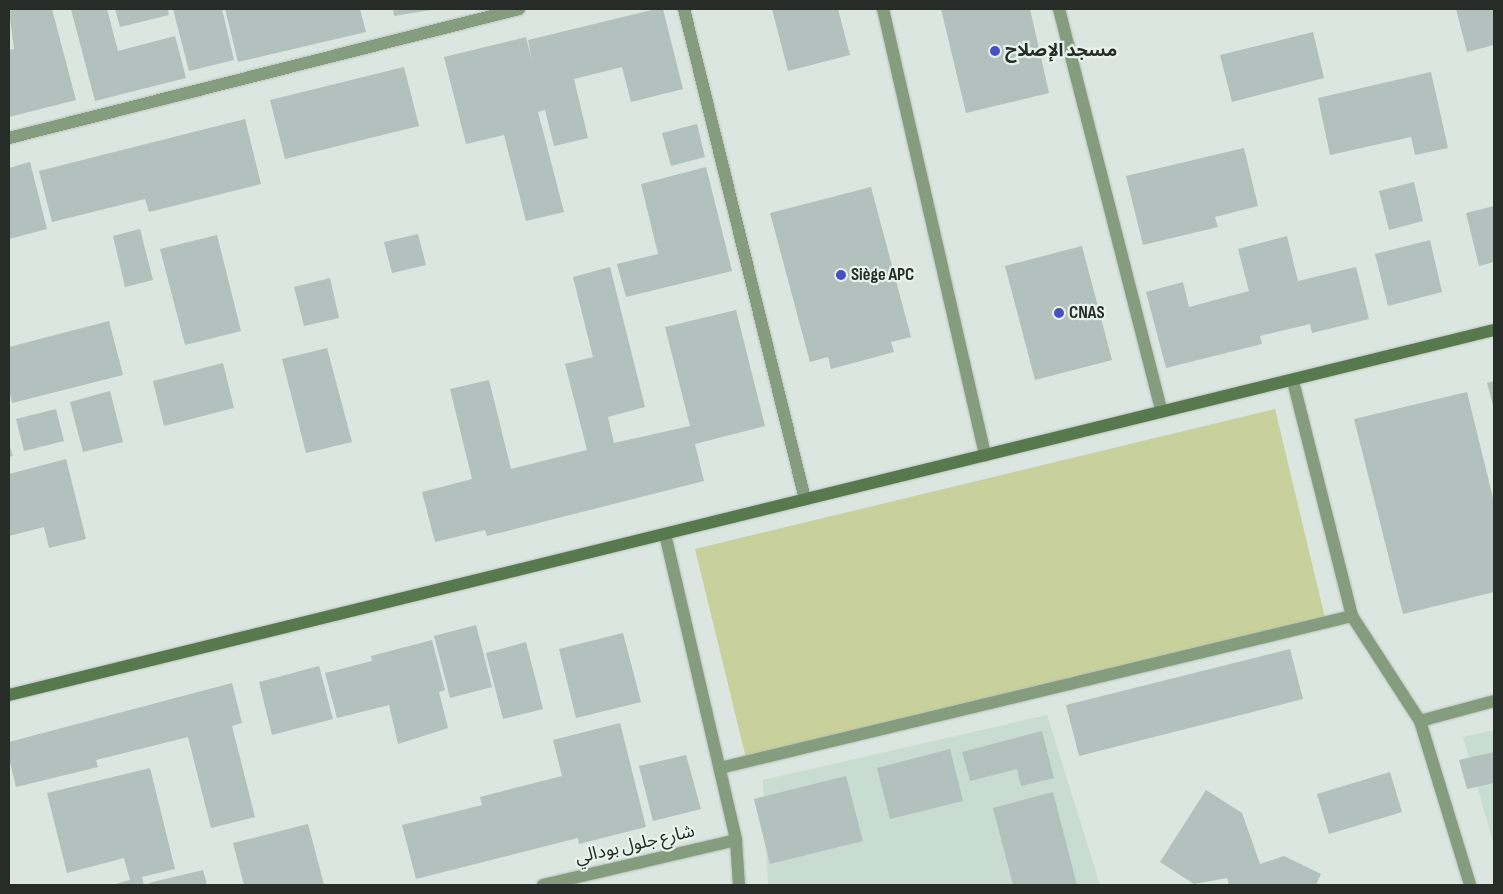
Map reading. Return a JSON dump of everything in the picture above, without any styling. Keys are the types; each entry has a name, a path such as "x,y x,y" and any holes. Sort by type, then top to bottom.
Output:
{"main road":[{"path":"9,696 1161,410 1293,381 1494,330"}],"street":[{"path":"9,138 519,9"},
{"path":"684,9 805,499"},
{"path":"883,9 985,455"},
{"path":"1060,9 1161,410"},
{"path":"1293,381 1352,616 1420,721 1470,885"},
{"path":"665,534 736,840 739,885"},
{"path":"720,768 1352,616"},
{"path":"1420,721 1494,701"},
{"name":"شارع جلول بودالي","path":"543,885 736,840"}],"shaded area":[{"path":"1047,715 1100,885 768,885 763,780"},
{"path":"1494,730 1494,845 1463,737"}],"green space":[{"path":"1275,409 1326,622 747,762 695,549"}],"building":[{"path":"16,9 52,9 76,100 9,117 9,50 14,49 9,11"},
{"path":"71,9 107,9 118,51 175,36 186,78 95,101"},
{"path":"115,9 168,9 169,15 120,27"},
{"path":"173,9 222,9 234,60 189,71"},
{"path":"225,9 360,9 366,32 238,62"},
{"path":"393,9 431,9 431,10 394,16"},
{"path":"656,9 663,9 683,89 631,102 622,67 574,79 588,138 554,146 545,110 538,112 564,212 526,221 504,135 466,144 444,57 526,37 532,61 528,40"},
{"path":"772,9 838,9 850,55 788,71"},
{"name":"مسجد الإصلاح","path":"941,9 1030,9 1049,93 966,113"},
{"path":"1456,9 1494,9 1494,45 1467,52"},
{"path":"1313,32 1324,78 1232,102 1220,55"},
{"path":"404,67 419,126 285,159 270,100"},
{"path":"1431,72 1448,148 1415,155 1411,137 1330,155 1318,98"},
{"path":"245,119 261,184 149,212 145,199 52,222 39,171"},
{"path":"697,124 705,157 671,166 662,133"},
{"path":"1244,148 1258,206 1215,217 1218,227 1143,245 1126,176"},
{"path":"30,162 47,229 9,239 9,168"},
{"path":"706,167 732,271 626,297 617,264 658,254 641,184"},
{"path":"1414,182 1423,221 1389,230 1379,191"},
{"name":"Siège APC","path":"871,187 911,337 891,342 894,352 831,369 828,357 810,362 770,213"},
{"path":"1494,206 1494,262 1479,266 1466,213"},
{"path":"140,229 153,280 125,287 113,236"},
{"path":"418,234 426,265 392,273 384,242"},
{"path":"217,235 241,331 185,345 160,249"},
{"path":"1287,236 1298,281 1356,267 1369,319 1312,333 1310,324 1260,336 1262,344 1166,368 1146,292 1183,282 1189,307 1249,291 1238,249"},
{"path":"1430,240 1442,292 1388,306 1375,254"},
{"name":"CNAS","path":"1082,246 1112,360 1035,380 1005,266"},
{"path":"610,267 645,407 608,417 614,443 690,426 665,327 736,310 765,426 695,444 704,481 487,536 485,530 435,542 422,492 472,479 450,389 489,380 511,469 587,450 565,364 593,357 573,277"},
{"path":"330,278 339,318 304,326 294,287"},
{"path":"109,321 123,375 12,403 9,388 9,347"},
{"path":"327,348 352,442 306,453 282,359"},
{"path":"223,363 234,408 164,426 153,381"},
{"path":"1494,381 1494,409 1487,383"},
{"path":"110,391 123,442 83,452 70,402"},
{"path":"1467,392 1494,502 1494,592 1403,614 1354,419"},
{"path":"56,409 64,441 24,451 16,419"},
{"path":"9,444 13,456 9,457"},
{"path":"66,459 86,539 49,548 44,527 9,536 9,474"},
{"path":"476,625 492,687 450,698 434,636"},
{"path":"623,633 641,702 576,718 559,649"},
{"path":"432,640 445,690 439,692 448,728 398,744 389,705 337,718 325,673 372,661 371,656"},
{"path":"526,642 543,709 503,719 486,653"},
{"path":"1290,649 1303,699 1079,756 1066,705"},
{"path":"319,666 333,719 272,735 259,682"},
{"path":"232,683 242,723 232,726 255,817 211,828 188,737 96,760 98,767 16,787 9,758 9,742"},
{"path":"620,723 646,827 579,844 578,838 416,879 402,825 482,805 480,797 562,776 553,740"},
{"path":"1042,731 1054,778 1021,786 1017,769 970,781 962,752"},
{"path":"950,749 963,801 890,819 877,768"},
{"path":"1494,752 1494,783 1467,789 1459,760"},
{"path":"686,755 701,809 653,821 639,766"},
{"path":"150,768 175,869 142,877 144,885 112,885 130,880 124,858 67,873 47,793"},
{"path":"1390,772 1402,812 1329,834 1317,794"},
{"path":"846,776 863,841 770,864 754,799"},
{"path":"1206,790 1242,813 1260,864 1284,856 1321,874 1316,885 1229,885 1227,878 1194,884 1160,862"},
{"path":"1053,792 1077,885 1013,885 993,808"},
{"path":"308,824 324,885 244,885 233,843"},
{"path":"203,870 207,885 150,885 149,883"}],"place":[{"name":"مسجد الإصلاح","path":"995,51"},
{"name":"Siège APC","path":"841,275"},
{"name":"CNAS","path":"1059,313"}]}
